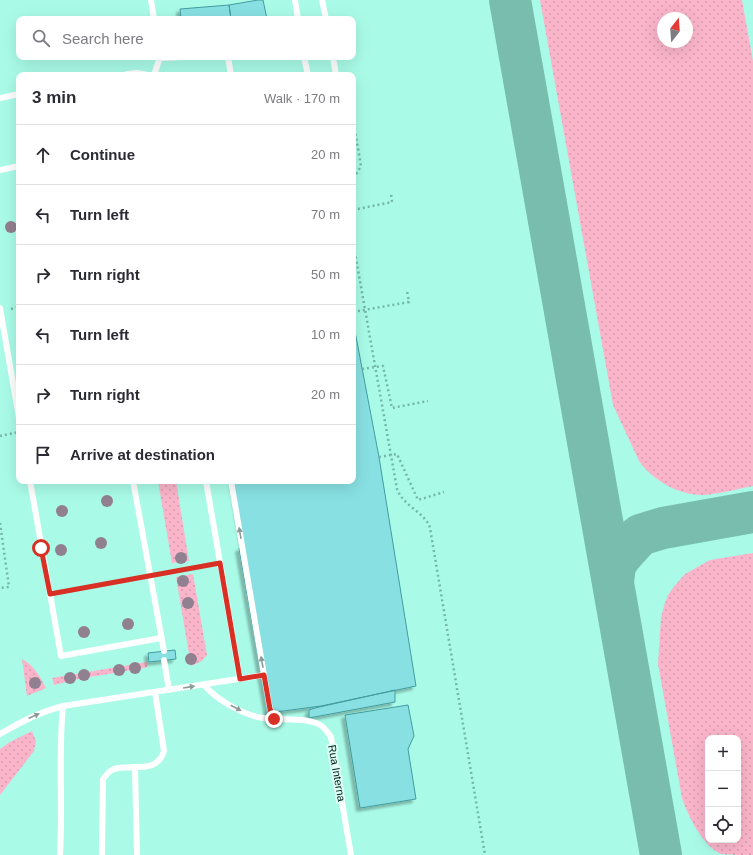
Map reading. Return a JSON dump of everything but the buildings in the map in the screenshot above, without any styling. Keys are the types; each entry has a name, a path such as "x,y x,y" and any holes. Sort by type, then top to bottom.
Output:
{"lane":[{"path":"151,0 154,16"},
{"path":"295,0 298,16"},
{"path":"322,0 325,16"},
{"path":"155,72 159,60"},
{"path":"228,60 230,72"},
{"path":"305,60 307,72"},
{"path":"334,60 336,72"},
{"path":"0,98 16,95"},
{"path":"0,170 16,167"},
{"path":"0,308 16,401"},
{"path":"31,484 61,656 161,638"},
{"path":"134,484 164,651"},
{"path":"207,484 240,679"},
{"path":"232,484 270,709 274,719"},
{"path":"164,660 169,690"},
{"path":"0,734 50,709 63,706 264,675"},
{"name":"Rua Interna","path":"204,685 214,695 249,714 261,718 318,723 324,728 331,737 351,855"},
{"path":"102,855 103,779 110,772 116,769 148,767 157,763 162,758 164,751 155,692"},
{"path":"60,855 62,834 61,726 63,706"},
{"path":"135,767 137,855"}],"path":[{"path":"356,137 361,166 356,174"},
{"path":"356,209 392,202 391,193"},
{"path":"356,259 395,484 398,493 428,522 430,528 485,855"},
{"path":"356,311 409,302 407,291"},
{"path":"362,369 383,366 392,408 428,401"},
{"path":"0,436 16,433"},
{"path":"379,457 397,454 418,500 444,492"},
{"path":"0,523 10,587 0,588"},
{"path":"50,594 220,563"}],"shaded area":[{"path":"540,0 742,0 753,61 753,486 722,493 695,495 667,486 651,474 639,461 613,405"},
{"path":"159,484 176,484 189,561 172,563"},
{"path":"753,553 753,855 721,854 707,843 741,843 741,735 705,735 705,841 697,830 682,798 658,664 661,618 664,606 668,595 685,574 710,560"},
{"path":"193,574 207,655 202,661 191,666 176,577"},
{"path":"22,659 33,668 46,688 27,696"},
{"path":"147,662 147,667 144,668 78,679 54,685 52,678"},
{"path":"32,731 36,741 34,751 0,795 0,749"}],"taxiway":[{"path":"510,0 661,855"},
{"path":"613,582 615,565 640,535 663,528 753,512"}],"route":[{"path":"41,548 50,594 220,563 240,679 264,675 270,709 274,719"}]}
